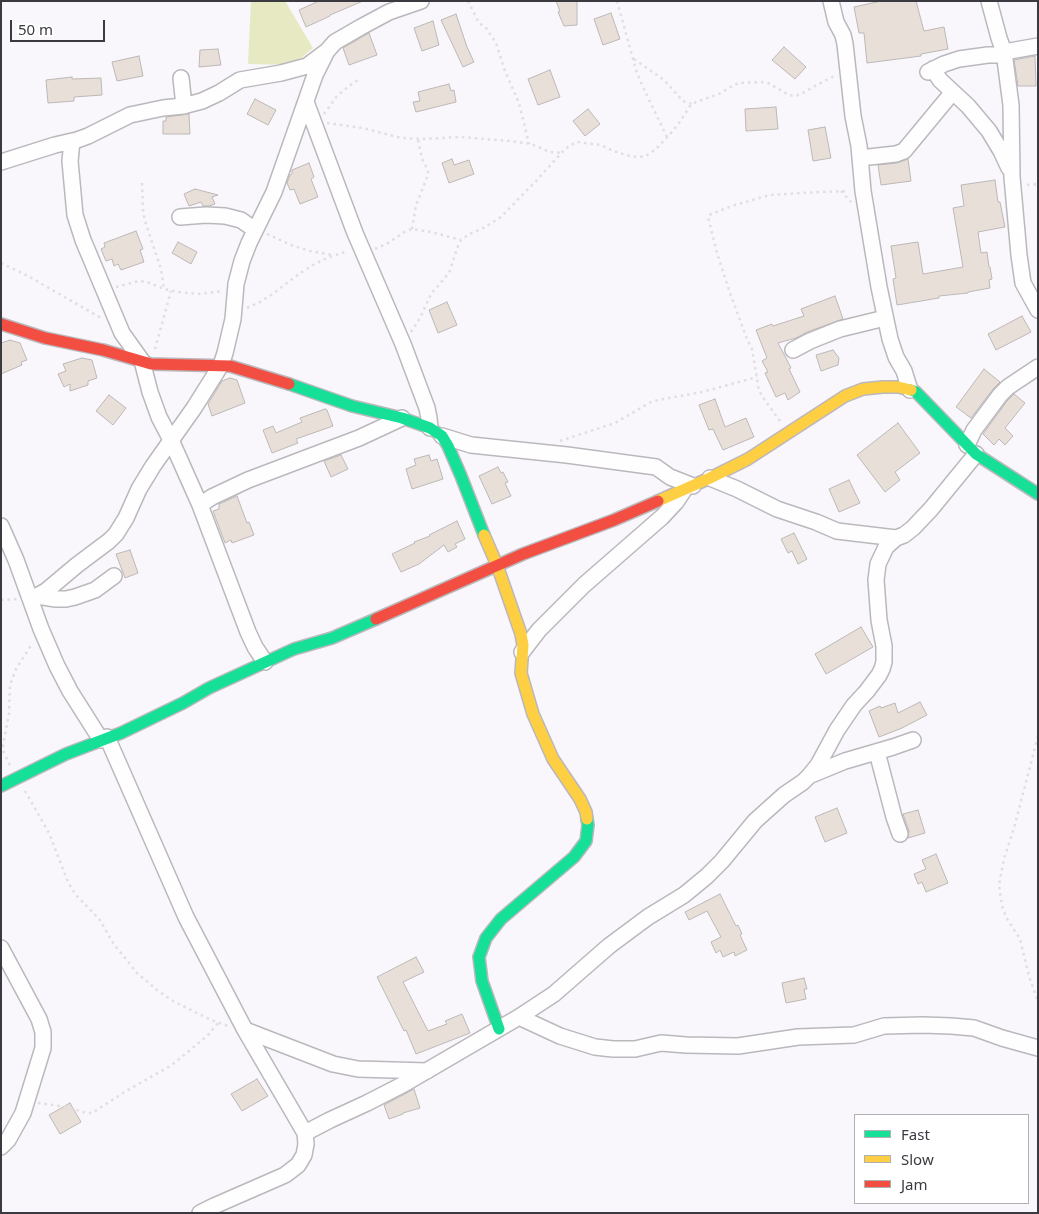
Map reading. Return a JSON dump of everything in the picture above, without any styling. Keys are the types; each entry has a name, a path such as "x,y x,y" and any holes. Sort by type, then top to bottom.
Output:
{"street":[{"path":"1,162 88,136 130,115 202,101 240,80 281,74 307,66 335,42 361,27 389,12 421,1"},
{"path":"831,1 836,22 843,35 845,44 863,191 885,318 896,357 904,371 910,390"},
{"path":"989,1 1004,54 1011,105 1012,176 1024,283 1038,310"},
{"path":"1012,176 1001,151 989,131 968,106 952,93 931,70 959,59 1004,54 1038,46"},
{"path":"34,598 46,591 116,534 126,518 139,489 221,365 231,328 236,286 242,261 274,192 314,75 327,50"},
{"path":"181,78 184,106"},
{"path":"860,158 896,154 904,151 952,93"},
{"path":"306,102 317,122 355,233 403,344 429,418 436,432 448,446 480,527 498,565 521,634 523,645 521,673 533,714 553,759 573,788 586,812 588,832 584,844 574,857 501,919 486,938 479,957 482,981 499,1029"},
{"path":"72,141 70,160 75,215 84,240 122,333 147,363 150,392 159,417 200,504 248,632 265,662"},
{"path":"180,217 225,216 241,220 256,229"},
{"path":"793,350 840,329 885,318"},
{"path":"1,324 15,330 103,350 147,363 230,366 279,380 352,406 402,418 470,445 548,453 656,468 689,488"},
{"path":"305,1133 428,1071 554,994 609,946 648,917 684,896 722,861 740,838 768,809 810,775 818,765 836,730 854,704 867,691 882,670 884,646 879,620 876,580 878,564 886,548 896,538 913,528 931,509 972,449 974,430 1000,394 1038,367"},
{"path":"1,786 66,754 121,733 183,703 209,688 294,649 332,638 531,551 614,520 689,488 748,459 845,396 863,390 898,387 916,392 972,449 1038,494"},
{"path":"200,504 248,480 358,438 402,418"},
{"path":"710,478 777,509 837,531 896,538"},
{"path":"522,652 539,630 584,585 647,531 689,488"},
{"path":"1,526 34,598 41,629 57,666 70,691 104,738 186,917 244,1030 305,1133 306,1144 304,1154 298,1165 285,1175 200,1213"},
{"path":"34,598 66,599 75,597 95,590 114,576"},
{"path":"810,775 845,761 913,740"},
{"path":"877,752 900,834"},
{"path":"1,948 39,1019 43,1032 44,1048 23,1113 8,1140 1,1147"},
{"path":"519,1017 560,1036 595,1046 614,1049 635,1049 661,1043 738,1046 798,1037 854,1034 884,1026 923,1025 974,1028 1038,1048"},
{"path":"244,1030 333,1064 358,1069 428,1071"}],"path":[{"path":"468,1 479,23 493,36 496,43 505,72 518,103 529,144"},
{"path":"617,1 642,85 667,137"},
{"path":"633,58 664,80 684,101 692,104"},
{"path":"403,344 420,318 431,294 449,273 461,240 485,228 501,217 564,150 577,142 601,145 630,156 646,156 656,149 667,137 692,104 719,94 739,83 768,83 789,95 795,96 830,78 848,73"},
{"path":"358,80 337,96 317,122 362,128 401,138 472,137 510,140 529,144 550,152 562,153"},
{"path":"412,229 416,206 428,175 418,139"},
{"path":"142,183 144,221 161,269 164,289"},
{"path":"789,433 759,391 752,349 730,293 708,217 710,214 729,207 770,195 863,191"},
{"path":"256,229 291,245 334,256"},
{"path":"234,310 247,308 260,302 313,265 334,256 362,249 373,250 379,248 412,229 461,240"},
{"path":"1,264 28,276 62,295 100,317 122,333"},
{"path":"104,290 139,281 164,289 206,294 236,286"},
{"path":"147,363 171,290"},
{"path":"548,453 560,440 615,423 650,402 702,392 757,376"},
{"path":"41,629 16,669 10,685 9,714 3,745 6,758 19,778 48,833 68,882 82,902 100,920 114,943 137,973 157,990 188,1009 218,1023 244,1030"},
{"path":"1038,736 999,885 1002,906 1006,917 1020,939 1029,976 1038,1002"},
{"path":"26,1103 55,1105 92,1113 126,1090 172,1065 207,1036 218,1023"}],"green space":[{"path":"251,1 285,1 313,48 293,65 248,64"}],"building":[{"path":"319,1 363,1 306,27 299,10"},
{"path":"556,1 577,1 577,25 564,26"},
{"path":"881,1 916,1 924,31 944,27 948,49 921,54 921,56 867,63 864,33 859,33 854,7"},
{"path":"611,13 620,39 603,45 594,19"},
{"path":"456,14 474,62 463,67 441,20"},
{"path":"433,21 439,45 422,51 414,28"},
{"path":"369,33 377,55 349,65 343,48"},
{"path":"784,47 806,67 795,79 772,60"},
{"path":"218,49 221,65 199,67 200,50"},
{"path":"139,56 143,76 117,81 112,62"},
{"path":"1035,56 1036,86 1018,86 1014,60"},
{"path":"550,70 560,97 538,105 528,79"},
{"path":"72,77 72,79 101,78 102,95 74,97 74,101 48,103 46,80"},
{"path":"449,84 451,91 454,90 456,102 416,112 413,102 420,101 418,92"},
{"path":"255,99 276,110 268,125 247,114"},
{"path":"776,107 778,129 746,131 745,109"},
{"path":"588,109 600,124 585,136 573,121"},
{"path":"189,114 190,134 163,134 163,121 166,121 166,117"},
{"path":"825,127 831,158 813,161 808,130"},
{"path":"452,159 454,165 469,160 474,174 449,183 442,163"},
{"path":"908,159 911,181 881,185 878,165 897,163"},
{"path":"309,163 314,177 311,179 318,197 300,204 294,189 290,190 287,183 292,170"},
{"path":"995,180 998,202 1000,202 1005,227 978,232 981,253 987,252 992,279 989,280 990,288 897,305 893,279 896,278 891,246 918,242 923,274 963,267 953,208 964,206 961,185"},
{"path":"195,189 218,195 212,197 215,204 203,206 201,202 189,206 184,194"},
{"path":"136,231 143,249 140,250 144,262 121,270 118,264 114,266 112,259 106,261 101,249 105,247 104,243"},
{"path":"178,242 197,252 191,264 172,253"},
{"path":"835,296 843,319 796,338 778,343 791,368 789,369 800,392 788,400 785,393 776,397 765,373 768,372 762,361 767,358 756,330 804,316 801,309"},
{"path":"447,302 457,325 438,333 429,310"},
{"path":"1022,316 1031,332 996,350 988,334"},
{"path":"10,340 20,343 27,360 21,362 22,365 1,374 1,343"},
{"path":"833,350 839,358 838,365 821,371 816,355"},
{"path":"82,358 92,360 97,378 88,381 88,385 70,391 70,384 64,387 58,374 66,371 63,364"},
{"path":"984,369 1000,382 971,418 956,407"},
{"path":"230,378 237,380 245,403 212,416 208,404 222,381"},
{"path":"1014,394 1025,403 1005,428 1013,436 1005,445 999,439 994,445 983,434"},
{"path":"109,395 126,408 113,425 96,411"},
{"path":"715,399 725,427 746,418 754,437 723,450 713,429 709,430 699,405"},
{"path":"325,409 333,426 296,439 298,443 272,453 263,430 273,426 276,433 302,422 300,418"},
{"path":"898,423 920,453 895,472 900,480 885,492 857,455"},
{"path":"341,455 348,469 331,477 324,461"},
{"path":"429,455 431,461 437,459 443,479 412,489 406,469 416,465 414,459"},
{"path":"498,467 508,482 505,483 511,496 492,504 479,476"},
{"path":"849,480 860,503 839,512 829,489"},
{"path":"237,496 247,523 249,522 254,535 232,543 231,540 225,543 213,511 219,509 219,504"},
{"path":"457,521 465,539 455,544 457,547 448,552 444,545 419,564 401,572 392,554"},
{"path":"794,533 807,559 798,564 792,551 788,553 781,539"},
{"path":"130,550 138,573 125,578 116,554"},
{"path":"861,627 873,647 826,674 815,654"},
{"path":"920,702 927,715 879,737 869,711 880,706 881,708 895,703 898,713"},
{"path":"837,808 847,833 825,842 815,817"},
{"path":"918,810 925,833 908,838 909,831 903,814"},
{"path":"936,854 948,883 926,892 922,882 918,884 914,874 926,869 922,860"},
{"path":"720,894 736,926 738,925 742,934 740,935 747,950 735,956 734,952 723,957 720,950 716,953 711,942 721,937 707,911 689,920 685,912"},
{"path":"416,957 424,972 403,982 428,1031 447,1024 445,1021 462,1014 470,1033 416,1054 406,1030 404,1031 377,977"},
{"path":"804,978 807,989 804,989 806,999 786,1003 782,983"},
{"path":"257,1079 268,1096 242,1111 231,1094"},
{"path":"414,1089 420,1108 389,1119 384,1105"},
{"path":"70,1103 81,1122 60,1134 49,1115"}],"traffic: fast":[{"path":"289,384 352,406 402,418 430,428 442,436 461,476 484,535"},
{"path":"911,390 916,392 976,454 1038,494"},
{"path":"1,786 66,754 121,733 183,703 209,688 294,649 332,638 376,619"},
{"path":"499,1029 482,981 479,957 486,938 501,919 574,857 586,841 587,819"}],"traffic: slow":[{"path":"658,501 748,459 845,396 863,389 883,387 898,387 911,390"},
{"path":"484,535 497,565 521,634 523,645 521,673 533,714 553,759 580,799 587,819"}],"traffic: jam":[{"path":"1,324 45,338 103,350 151,364 230,366 289,384"},
{"path":"376,619 523,554 614,520 658,501"}]}
